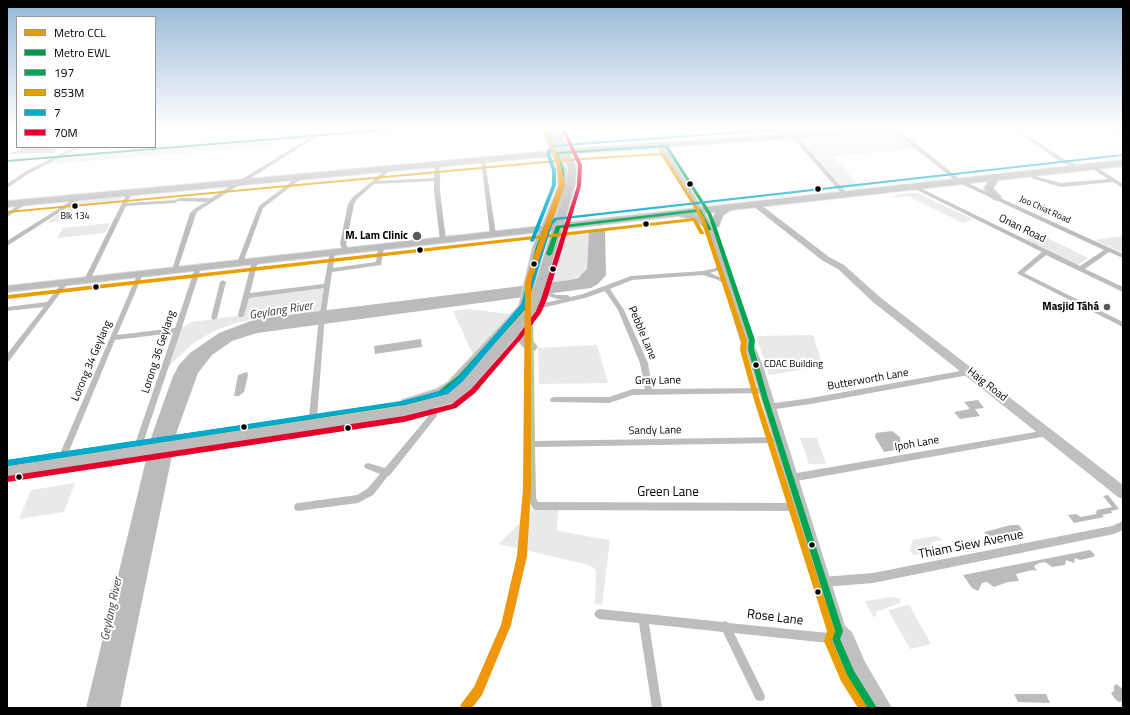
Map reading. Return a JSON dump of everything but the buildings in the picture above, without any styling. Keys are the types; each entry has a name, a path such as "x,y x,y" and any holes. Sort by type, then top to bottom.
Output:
{"main road":[{"path":"7,204 467,162"},
{"path":"530,307 529,284 545,228 562,187 562,162"},
{"path":"7,463 179,442 403,411 450,399 467,385 513,332 538,296 541,281 571,186 572,169 567,162"},
{"path":"673,162 711,226 752,340 751,349"},
{"path":"7,289 844,193 1123,163"},
{"path":"996,177 988,188 996,197"},
{"name":"Haig Road","path":"756,204 1123,493"},
{"path":"711,226 719,214 729,207"},
{"path":"671,213 698,218 711,226 745,341 751,349 801,507 851,674 872,708"},
{"path":"179,442 313,417 405,403 441,393 461,377 524,307 530,307"},
{"path":"513,332 518,334 531,347"},
{"path":"7,471 139,447"},
{"path":"840,636 884,708"}],"street":[{"path":"7,183 26,171 44,162"},
{"path":"7,186 28,172 48,162"},
{"path":"175,270 193,214 212,200 273,162"},
{"path":"268,180 261,176 261,173 278,162"},
{"path":"483,162 493,234"},
{"path":"817,162 844,193"},
{"name":"Joo Chiat Road","path":"937,162 960,181 1123,256"},
{"path":"1067,162 1083,168"},
{"path":"437,165 437,191 443,240"},
{"path":"1093,167 1123,186"},
{"path":"346,250 343,244 351,204 355,198 390,169"},
{"path":"240,263 261,207 300,177"},
{"path":"1034,178 1061,185 1114,180"},
{"path":"373,183 438,179"},
{"name":"Onan Road","path":"912,186 1123,290"},
{"path":"87,280 130,192"},
{"path":"7,244 80,197"},
{"path":"124,205 177,200 212,200"},
{"path":"7,215 26,202"},
{"path":"329,270 379,264 382,247"},
{"path":"1080,269 1109,249"},
{"path":"313,417 321,326 332,252"},
{"path":"1046,252 1020,273 1123,325"},
{"path":"241,315 255,261"},
{"path":"532,444 530,307 585,296 618,282 639,276 703,273 718,269 721,261"},
{"name":"Lorong 36 Geylang","path":"139,447 198,268"},
{"path":"703,273 720,279 728,284"},
{"name":"Lorong 34 Geylang","path":"63,456 140,274"},
{"path":"541,281 543,292 551,296 585,296"},
{"path":"7,359 66,282"},
{"path":"214,318 223,282"},
{"path":"246,296 326,286"},
{"name":"Pebble Lane","path":"606,288 622,310 644,363 649,391"},
{"path":"7,309 50,304"},
{"path":"114,338 178,330"},
{"name":"Butterworth Lane","path":"768,406 811,401 971,372"},
{"name":"Gray Lane","path":"554,400 600,401 618,399 630,392 649,391 764,391"},
{"path":"298,507 358,499 370,492 429,421 432,414 431,405"},
{"name":"Ipoh Lane","path":"791,478 1047,433"},
{"name":"Sandy Lane","path":"532,444 779,440"},
{"name":"Green Lane","path":"532,444 532,498 536,506 801,507"},
{"path":"368,466 387,473"},
{"name":"Thiam Siew Avenue","path":"823,582 873,578 1109,531 1123,525"},
{"name":"Rose Lane","path":"599,614 840,636"},
{"path":"643,619 657,708"},
{"path":"726,626 760,696"}],"shaded area":[{"path":"53,162 70,162 50,164"},
{"path":"821,162 838,162 860,186 844,188"},
{"path":"897,194 920,194 973,219 963,223 908,196 893,198"},
{"path":"122,197 120,201 77,205 67,220 46,223 77,202"},
{"path":"110,223 105,233 57,238 63,228"},
{"path":"589,231 587,269 584,274 570,280 547,283 562,235"},
{"path":"1037,233 1088,258 1078,265 1027,240"},
{"path":"1123,236 1123,253 1094,240"},
{"path":"326,286 323,311 239,322 214,331 192,344 165,370 178,330 192,322 241,315 246,296"},
{"path":"468,309 510,314 473,355 453,311"},
{"path":"813,335 823,366 769,375 756,336"},
{"path":"597,345 608,383 539,384 538,348"},
{"path":"800,438 817,438 826,464 809,464"},
{"path":"75,483 64,512 19,519 31,490"},
{"path":"533,510 558,510 557,531 610,540 602,605 595,604 596,570 589,565 499,544"},
{"path":"936,536 943,540 932,542 930,545 932,552 913,555 910,550 913,540"},
{"path":"892,597 900,599 900,603 876,612 876,616 873,617 865,601"},
{"path":"909,605 931,644 910,649 888,610"}],"water":[{"name":"Geylang River","path":"605,229 606,275 598,284 591,288 257,333 232,341 212,355 198,373 177,431 120,708 86,708 152,435 173,376 179,365 190,353 219,333 256,319 578,278 587,269 589,231"},
{"path":"421,339 422,347 375,354 374,346"},
{"path":"247,372 248,375 244,392 239,396 234,396 238,375"},
{"path":"978,400 984,408 975,409 980,416 960,419 954,412 970,409 964,402"},
{"path":"892,431 900,437 901,445 895,450 884,452 875,437 876,433"},
{"path":"1108,495 1119,509 1111,511 1112,513 1102,515 1104,517 1074,523 1068,515 1076,514 1081,517 1096,514 1097,510 1112,507 1103,496"},
{"path":"1011,525 1019,525 1025,534 990,540 984,532"},
{"path":"1090,550 1095,555 1093,557 1080,560 1075,558 1074,563 1066,560 1065,565 1052,567 1045,562 1039,563 1034,566 1037,571 1032,570 1016,574 1019,581 1008,582 994,587 987,582 982,583 978,591 972,588 963,575"},
{"path":"1116,684 1123,689 1123,701 1119,702 1111,693 1114,691 1114,686"},
{"path":"1014,694 1046,694 1050,703 1018,702"}],"metro line":[{"name":"CCL","path":"465,708 478,691 506,625 522,556 527,489 528,282 562,184 558,162"}],"transit line":[{"name":"853M","path":"8,212 542,162"},
{"name":"7","path":"532,241 554,185 554,170 551,162"},
{"name":"197","path":"7,463 405,403 441,393 461,377 524,307 538,247 562,187 562,169 560,162"},
{"name":"70M","path":"8,479 404,419 454,406 473,391 519,338 539,312 579,186 580,165 579,162"},
{"name":"853M","path":"667,162 702,217 744,341 743,350 757,400 831,631 828,641 844,678 863,708"},
{"name":"197","path":"677,162 709,213 714,226 752,340 751,349 765,398 839,631 836,639 851,674 872,708"},
{"name":"7","path":"7,463 401,403 446,392 461,379 525,304 550,225 556,219 1057,162"},
{"name":"197","path":"549,254 558,227 699,210 709,229"},
{"name":"853M","path":"8,297 694,219 702,233"}],"place":[{"name":"Blk 134","path":"75,206"},
{"name":"M. Lam Clinic","path":"417,236"},
{"name":"Masjid Táhá","path":"1107,307"},
{"name":"CDAC Building","path":"756,365"}]}
